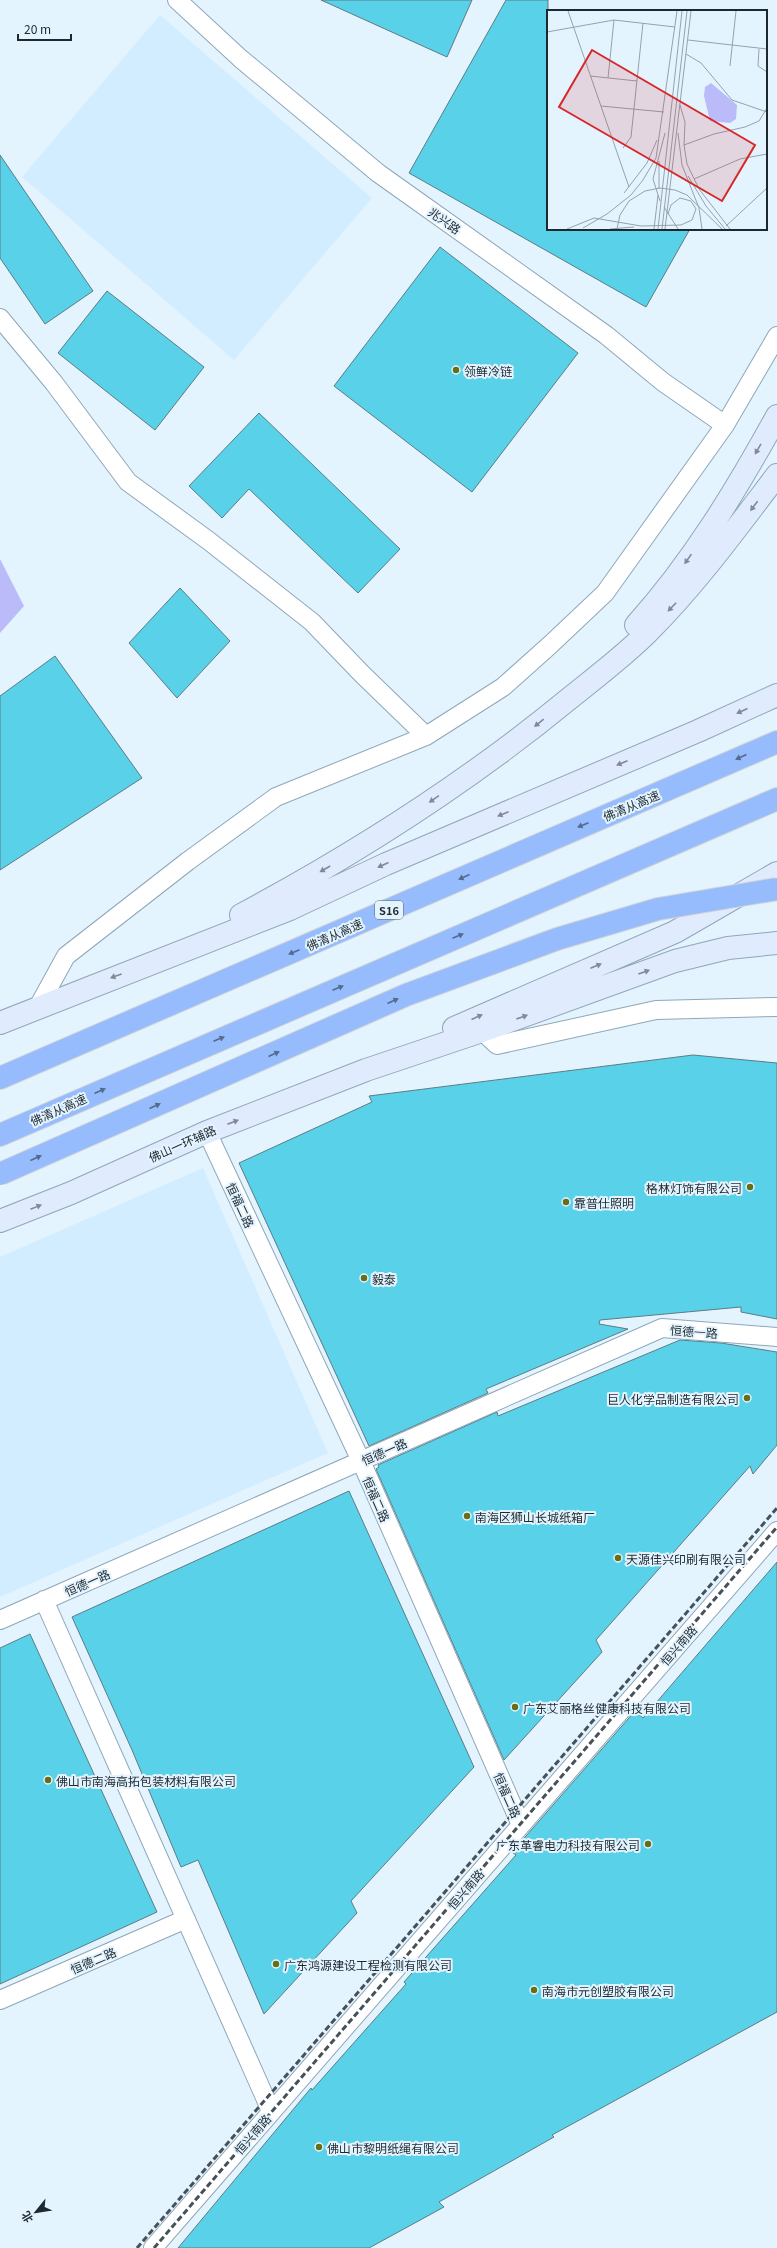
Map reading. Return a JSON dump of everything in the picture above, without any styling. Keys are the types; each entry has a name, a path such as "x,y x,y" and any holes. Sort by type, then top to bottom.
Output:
{"highway":[{"name":"佛清从高速","path":"0,1078 777,742"},
{"name":"佛清从高速","path":"0,1135 777,799"},
{"path":"0,1174 406,996 557,939 658,909 777,889"}],"main road":[{"path":"569,698 639,622 686,561 727,500 777,416"},
{"path":"153,962 299,884 352,853 467,776 537,725 647,633 681,598 721,550 777,475"},
{"path":"0,1023 290,909 386,864 698,731 777,695"},
{"path":"366,1070 477,1017 675,932 777,873"},
{"path":"366,1070 482,1032 675,960 728,948 777,944"},
{"name":"佛山一环辅路","path":"0,1222 71,1193 207,1132 366,1070"}],"street":[{"name":"兆兴路","path":"177,0 241,59 378,173 587,321 662,382 725,425"},
{"path":"0,318 54,383 128,482 209,541 312,622 362,674 426,736"},
{"path":"38,1007 66,956 188,861 276,797 426,736 503,687 605,593 725,425 777,336"},
{"path":"482,1032 497,1044 656,1010 777,1008"},
{"name":"恒福二路","path":"207,1132 361,1461 521,1825"},
{"name":"恒德一路","path":"0,1620 662,1328 777,1337"},
{"name":"恒兴南路","path":"153,2248 777,1530"},
{"path":"44,1600 272,2111"},
{"name":"恒德二路","path":"0,2000 186,1919"}],"shaded area":[{"path":"160,15 372,198 234,360 22,177"},
{"path":"0,559 24,606 0,633"},
{"path":"203,1168 328,1453 0,1597 0,1257"}],"building":[{"path":"321,0 472,0 447,57"},
{"path":"506,0 548,0 547,230 689,230 646,307 409,173"},
{"path":"0,155 93,291 45,324 0,258"},
{"name":"领鲜冷链","path":"440,247 578,353 472,492 334,386"},
{"path":"107,291 204,367 155,430 58,353"},
{"path":"259,413 400,549 358,593 249,489 222,518 189,486"},
{"path":"180,588 230,641 177,698 129,643"},
{"path":"55,656 142,778 0,870 0,696"},
{"path":"693,1055 777,1063 777,1319 741,1312 741,1307 600,1320 599,1324 628,1329 486,1389 488,1393 369,1446 239,1163 372,1102 369,1096"},
{"path":"680,1340 721,1343 777,1352 777,1445 753,1474 750,1466 596,1640 602,1652 504,1760 376,1469 379,1467 378,1465 497,1412 498,1416"},
{"path":"349,1491 474,1767 351,1901 357,1913 264,2014 198,1860 181,1867 132,1750 72,1617"},
{"path":"777,1562 777,2012 552,2135 554,2137 439,2202 444,2207 369,2248 178,2248 311,2088 312,2090 406,1984 404,1982 516,1855 512,1852 635,1711 643,1718"},
{"name":"佛山市南海高拓包装材料有限公司","path":"30,1634 157,1912 0,1984 0,1648"}],"railway":[{"path":"137,2248 777,1508"},
{"path":"154,2248 777,1527"}],"place":[{"name":"领鲜冷链","path":"456,370"},
{"name":"格林灯饰有限公司","path":"750,1187"},
{"name":"靠普仕照明","path":"566,1202"},
{"name":"毅泰","path":"364,1278"},
{"name":"巨人化学品制造有限公司","path":"747,1398"},
{"name":"南海区狮山长城纸箱厂","path":"467,1516"},
{"name":"天源佳兴印刷有限公司","path":"618,1558"},
{"name":"广东艾丽格丝健康科技有限公司","path":"515,1707"},
{"name":"佛山市南海高拓包装材料有限公司","path":"48,1780"},
{"name":"广东革睿电力科技有限公司","path":"648,1844"},
{"name":"广东鸿源建设工程检测有限公司","path":"276,1964"},
{"name":"南海市元创塑胶有限公司","path":"534,1990"},
{"name":"佛山市黎明纸绳有限公司","path":"319,2147"}]}
